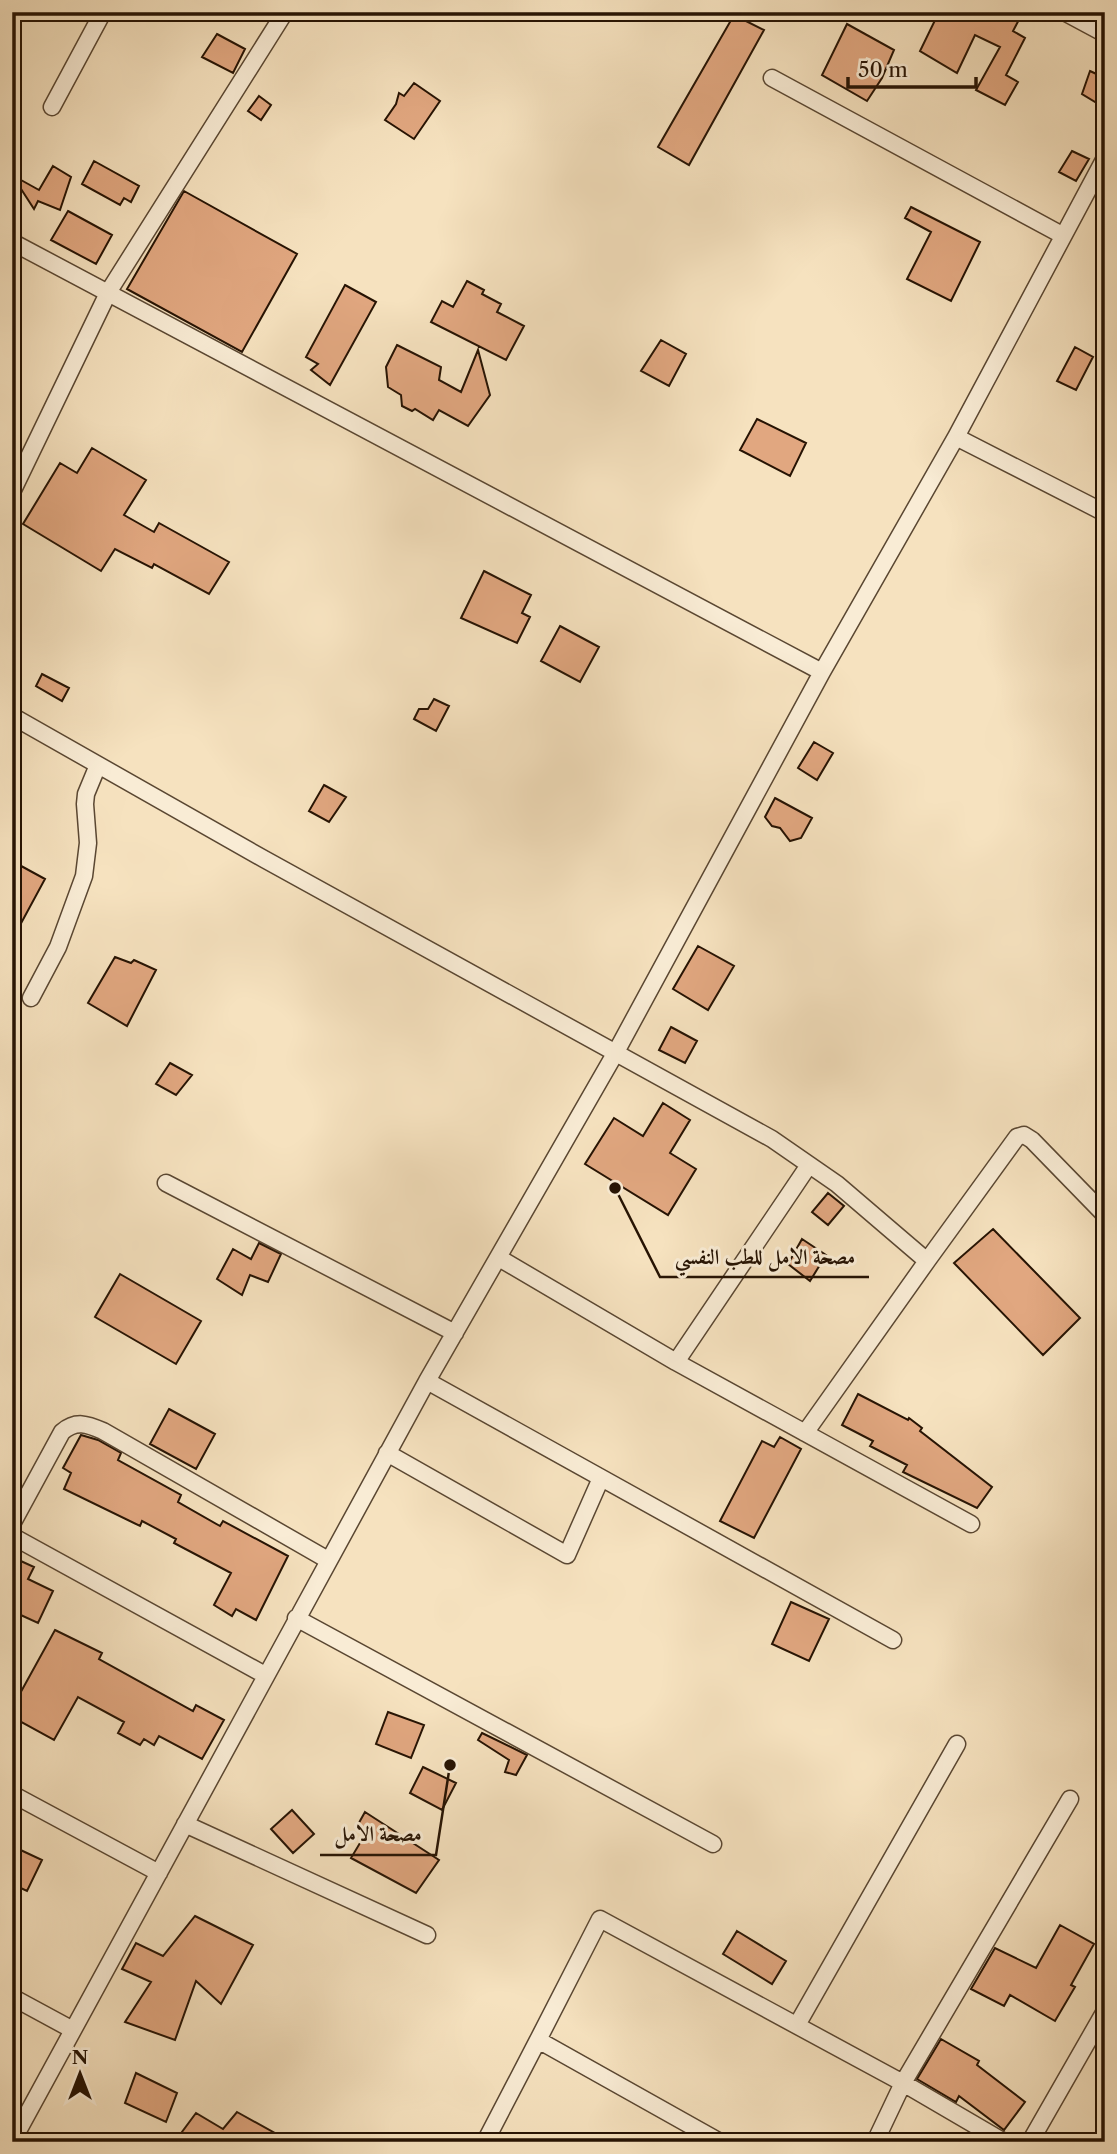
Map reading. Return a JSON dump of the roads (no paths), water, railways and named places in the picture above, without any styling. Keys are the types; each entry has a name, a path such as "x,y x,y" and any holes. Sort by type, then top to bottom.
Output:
{"street":[{"path":"52,107 103,12"},
{"path":"1064,12 1105,34"},
{"path":"12,492 109,291 280,14"},
{"path":"772,78 1062,235"},
{"path":"12,2142 387,1453 616,1052 822,672 956,437 1105,158"},
{"path":"12,242 109,291 822,672"},
{"path":"956,437 1105,513"},
{"path":"12,716 264,859 772,1139 837,1184 927,1261"},
{"path":"30,998 58,947 82,884 88,843 86,794 98,765"},
{"path":"805,1433 1017,1138 1024,1135 1032,1140 1105,1215"},
{"path":"676,1362 809,1165"},
{"path":"166,1183 455,1333"},
{"path":"499,1258 676,1362 971,1524"},
{"path":"427,1381 893,1640"},
{"path":"12,1524 62,1432 70,1425 85,1423 328,1560"},
{"path":"387,1453 567,1555 601,1478"},
{"path":"12,1536 265,1675"},
{"path":"296,1618 713,1844"},
{"path":"797,2025 957,1744"},
{"path":"12,1794 159,1873"},
{"path":"875,2142 903,2083 1070,1799"},
{"path":"185,1824 427,1935"},
{"path":"485,2142 600,1919 903,2083 1004,2142"},
{"path":"12,1997 74,2030"},
{"path":"1030,2142 1105,2011"},
{"path":"538,2040 720,2142"}],"place":[{"name":"مصحة الامل للطب النفسي","path":"615,1188"},
{"name":"مصحة الامل","path":"450,1765"}]}
